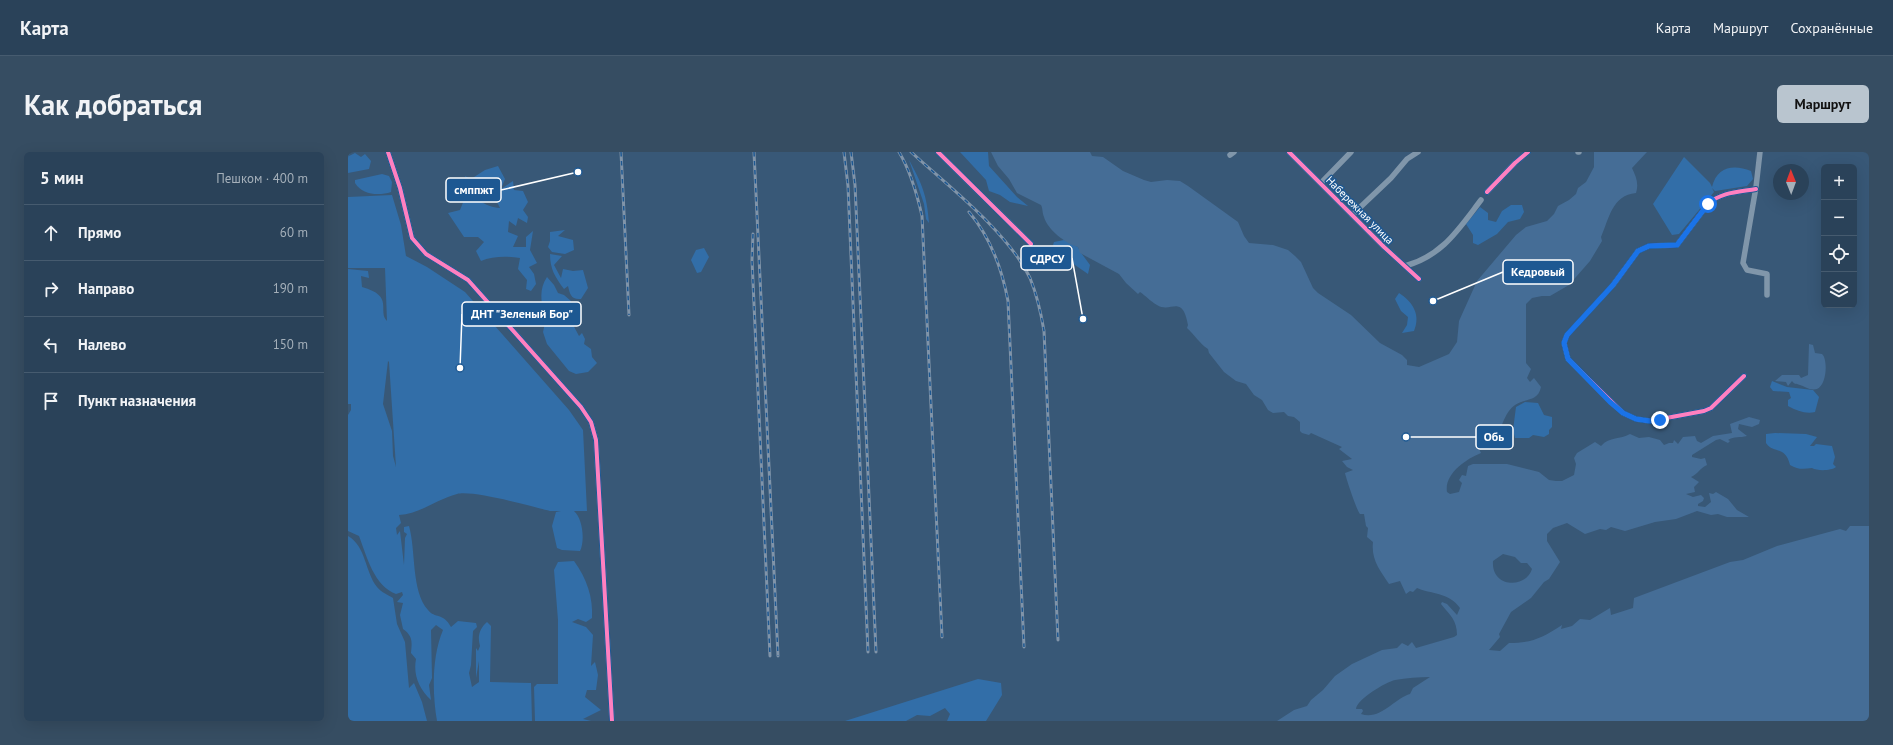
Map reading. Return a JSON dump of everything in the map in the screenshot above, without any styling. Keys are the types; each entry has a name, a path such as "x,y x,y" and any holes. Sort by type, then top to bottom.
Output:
{"street":[{"path":"388,152 400,188 412,238 416,245 426,254 468,280 521,342 582,407 591,422 596,440 612,721"},
{"path":"938,152 1031,244"},
{"name":"Набережная улица","path":"1289,152 1419,279"},
{"name":"Набережная улица","path":"1321,183 1351,152"},
{"path":"1352,215 1391,178 1407,159 1418,152"},
{"path":"1515,163 1521,152"},
{"path":"1487,192 1515,163 1528,152"},
{"path":"1760,152 1756,189 1743,263 1747,270 1767,274 1767,295"},
{"path":"1744,376 1711,408 1704,412 1655,420 1636,419 1623,413 1568,359 1564,343 1567,335 1613,285 1638,251 1649,246 1677,245 1708,204 1714,199 1728,194 1756,189"},
{"path":"1405,266 1421,261 1439,250 1481,200"}],"shaded area":[{"path":"348,152 350,152 349,156 355,153 361,157 365,154 371,161 369,169 348,173"},
{"path":"960,152 988,152 989,166 1017,197 1028,206 1010,202 1000,195 989,191 986,180"},
{"path":"991,152 1090,152 1092,156 1103,157 1123,171 1144,180 1151,182 1167,180 1180,181 1238,222 1249,243 1273,245 1288,250 1301,262 1313,288 1318,293 1351,315 1380,343 1402,355 1407,360 1407,365 1419,367 1449,354 1457,342 1459,321 1477,281 1516,235 1526,227 1547,221 1554,214 1558,206 1576,194 1578,188 1586,182 1594,167 1594,152 1647,152 1632,168 1637,183 1636,193 1622,198 1616,203 1612,209 1601,237 1602,241 1590,261 1569,285 1550,296 1532,298 1526,304 1526,363 1531,369 1527,378 1530,382 1534,378 1541,387 1539,392 1531,399 1515,405 1507,414 1498,432 1481,446 1479,449 1481,453 1463,463 1452,473 1447,485 1447,492 1450,494 1459,492 1462,483 1459,480 1462,475 1466,476 1468,466 1473,464 1507,464 1539,472 1549,480 1562,481 1574,475 1576,464 1574,458 1577,453 1595,442 1601,446 1611,439 1630,434 1639,438 1649,437 1660,440 1664,445 1673,443 1674,440 1678,444 1683,437 1695,436 1697,441 1701,443 1713,436 1732,433 1730,424 1749,417 1760,420 1759,424 1752,427 1739,424 1738,429 1747,436 1730,439 1728,440 1730,441 1728,443 1720,439 1716,440 1692,455 1692,457 1701,459 1705,458 1707,465 1691,477 1699,482 1694,487 1695,492 1686,494 1693,497 1701,495 1704,498 1698,506 1705,507 1711,502 1709,493 1713,494 1716,492 1728,499 1737,510 1749,517 1727,517 1697,511 1676,519 1655,522 1625,531 1611,527 1606,530 1600,529 1585,534 1567,523 1553,528 1547,534 1547,541 1560,562 1549,579 1544,582 1531,598 1511,612 1499,634 1500,637 1489,650 1500,651 1509,643 1537,639 1562,625 1561,629 1572,626 1580,619 1590,620 1610,608 1611,615 1633,608 1634,598 1730,562 1743,560 1777,546 1840,529 1846,531 1850,526 1869,526 1869,721 1277,721 1294,710 1307,706 1335,676 1352,664 1382,650 1397,648 1402,643 1408,646 1412,642 1416,648 1454,637 1457,635 1456,625 1441,604 1442,602 1447,604 1457,615 1460,608 1456,603 1445,596 1417,588 1413,592 1410,591 1406,594 1400,581 1389,584 1375,560 1373,554 1373,542 1367,537 1368,528 1366,526 1364,514 1360,514 1352,494 1345,473 1353,470 1347,467 1342,461 1352,459 1339,449 1342,447 1311,433 1309,435 1302,433 1300,431 1300,422 1294,417 1288,416 1284,412 1273,413 1268,410 1262,400 1254,395 1246,384 1236,381 1224,372 1209,353 1208,349 1187,328 1188,325 1186,315 1183,310 1176,306 1162,307 1157,305 1140,292 1138,294 1119,274 1080,253 1078,247 1068,243 1053,231 1046,222 1041,205 1017,193 1009,179 998,166","holes":["1503,554 1515,557 1521,563 1527,563 1532,569 1529,576 1523,580 1510,583 1503,581 1497,576 1494,570 1493,561","1430,677 1413,688 1410,694 1404,696 1381,712 1368,715 1361,714 1363,711 1362,709 1356,709 1366,696 1391,681 1408,678"]},
{"path":"1684,157 1710,183 1712,187 1714,180 1722,171 1732,168 1751,171 1753,179 1747,186 1715,191 1712,188 1714,192 1679,234 1672,235 1653,204"},
{"path":"909,160 923,190 927,205 929,223 926,219 924,204"},
{"path":"498,166 505,179 501,189 513,181 514,190 523,191 528,202 523,210 528,217 527,223 518,218 516,226 509,221 508,232 518,236 513,247 526,247 526,237 533,231 530,250 537,263 529,267 534,274 536,284 531,291 526,289 527,280 518,269 520,258 500,257 481,261 476,251 484,242 478,237 464,237 448,213 460,210 466,195 486,205 500,208 494,198 488,193 469,188 465,176 471,179 485,170"},
{"path":"382,174 389,176 392,182 391,192 371,194 362,190 355,183 355,180"},
{"path":"392,195 401,225 406,256 427,267 465,292 569,410 583,430 587,511 574,511 579,519 583,536 580,551 562,550 557,548 552,526 556,512 561,511 550,511 475,494 457,494 414,512 399,515 401,523 396,528 397,535 400,531 404,565 405,538 407,534 404,532 404,527 409,526 416,581 423,602 428,610 431,613 445,619 451,627 458,621 476,623 477,627 473,631 471,665 469,673 472,687 479,682 479,661 476,678 476,648 478,651 480,646 480,632 487,622 491,626 490,682 531,683 532,721 437,721 434,698 434,674 439,640 443,630 436,625 431,630 432,678 429,685 431,700 423,691 416,676 416,659 411,653 411,640 409,634 403,629 400,615 403,603 397,602 403,595 402,592 396,594 382,585 372,570 359,536 348,531 348,415 351,410 351,404 348,404 348,269 368,271 369,278 361,276 362,287 372,291 382,299 384,317 387,321 385,268 348,268 348,197","holes":["388,361 396,467 393,456 392,431 383,404"]},
{"path":"1511,205 1522,205 1524,212 1520,219 1508,222 1497,234 1478,245 1473,243 1473,235 1466,224 1480,207 1488,213 1488,220 1496,222 1502,211"},
{"path":"565,230 558,236 573,240 574,250 565,254 552,252 548,247 550,232"},
{"path":"1064,240 1078,247 1090,265 1088,274 1062,256 1053,245 1054,242"},
{"path":"704,248 709,257 701,272 697,273 691,260 696,250"},
{"path":"550,254 562,256 554,265 561,278 563,269 573,271 583,270 588,288 581,299 575,299 570,294 568,286 564,289 561,285 552,269"},
{"path":"547,277 554,285 558,293 564,295 571,301 572,310 562,315 553,312 544,314 542,291"},
{"path":"1399,293 1408,300 1416,314 1417,320 1414,331 1402,333 1407,325 1408,317 1401,311 1395,299"},
{"path":"553,317 571,321 579,336 582,333 585,339 584,344 591,349 592,357 597,363 588,372 576,374 569,371 547,344 543,332 545,323"},
{"path":"1809,344 1813,345 1815,353 1822,354 1824,357 1826,372 1823,383 1820,387 1817,389 1807,388 1792,381 1788,386 1786,382 1775,381 1782,375 1799,375 1801,378 1808,375"},
{"path":"1772,381 1787,387 1813,390 1819,397 1815,412 1802,412 1788,406 1788,400 1791,398 1789,392 1773,391 1770,387"},
{"path":"1525,402 1538,403 1544,415 1552,417 1552,427 1549,430 1549,434 1544,437 1533,435 1529,438 1515,438 1513,430 1516,407"},
{"path":"1766,434 1806,434 1817,437 1810,446 1814,446 1816,444 1832,446 1835,457 1833,464 1836,467 1828,470 1820,470 1793,467 1790,465 1788,459 1782,452 1772,448 1766,443"},
{"path":"348,536 354,540 362,553 373,581 377,587 393,598 397,624 405,642 409,688 414,683 422,702 427,721 348,721"},
{"path":"574,561 586,581 590,595 592,618 586,622 578,619 572,622 586,627 593,635 591,666 595,662 598,675 596,690 587,690 585,697 601,710 583,719 591,721 535,721 534,687 537,684 558,684 558,620 554,570 558,562"},
{"path":"978,679 1001,683 1002,695 986,721 947,721 950,714 945,708 930,716 917,715 906,721 845,721"}],"railway":[{"path":"621,152 629,315"},
{"path":"754,152 778,656"},
{"path":"844,152 848,186 868,652"},
{"path":"851,152 855,185 876,652"},
{"path":"899,152 913,183 922,216 942,637"},
{"path":"911,152 960,195 993,227 1020,261 1030,278 1037,297 1044,331 1058,640"},
{"path":"969,212 984,232 994,254 999,266 1008,301 1024,647"},
{"path":"753,234 752,260 770,656"}],"cycle path":[{"path":"388,152 400,188 412,238 426,254 468,280 581,407 591,422 596,440 612,721"},
{"path":"938,152 1031,244"},
{"path":"1289,152 1384,247 1419,279"},
{"path":"1487,192 1515,163 1528,152"},
{"path":"1744,376 1711,408 1704,411 1650,421 1636,419 1623,413 1568,359 1564,343 1567,335 1613,285 1638,251 1649,246 1677,245 1708,204 1713,200 1730,193 1756,189"}],"place":[{"name":"смппжт","path":"578,172"},
{"name":"Кедровый","path":"1433,301"},
{"name":"СДРСУ","path":"1083,319"},
{"name":"ДНТ \"Зеленый Бор\"","path":"460,368"},
{"name":"Обь","path":"1406,437"}],"route":[{"path":"1660,420 1650,421 1636,419 1623,413 1610,402 1568,359 1564,343 1567,335 1613,285 1638,251 1649,246 1673,247 1677,245 1681,242 1708,204"}]}
